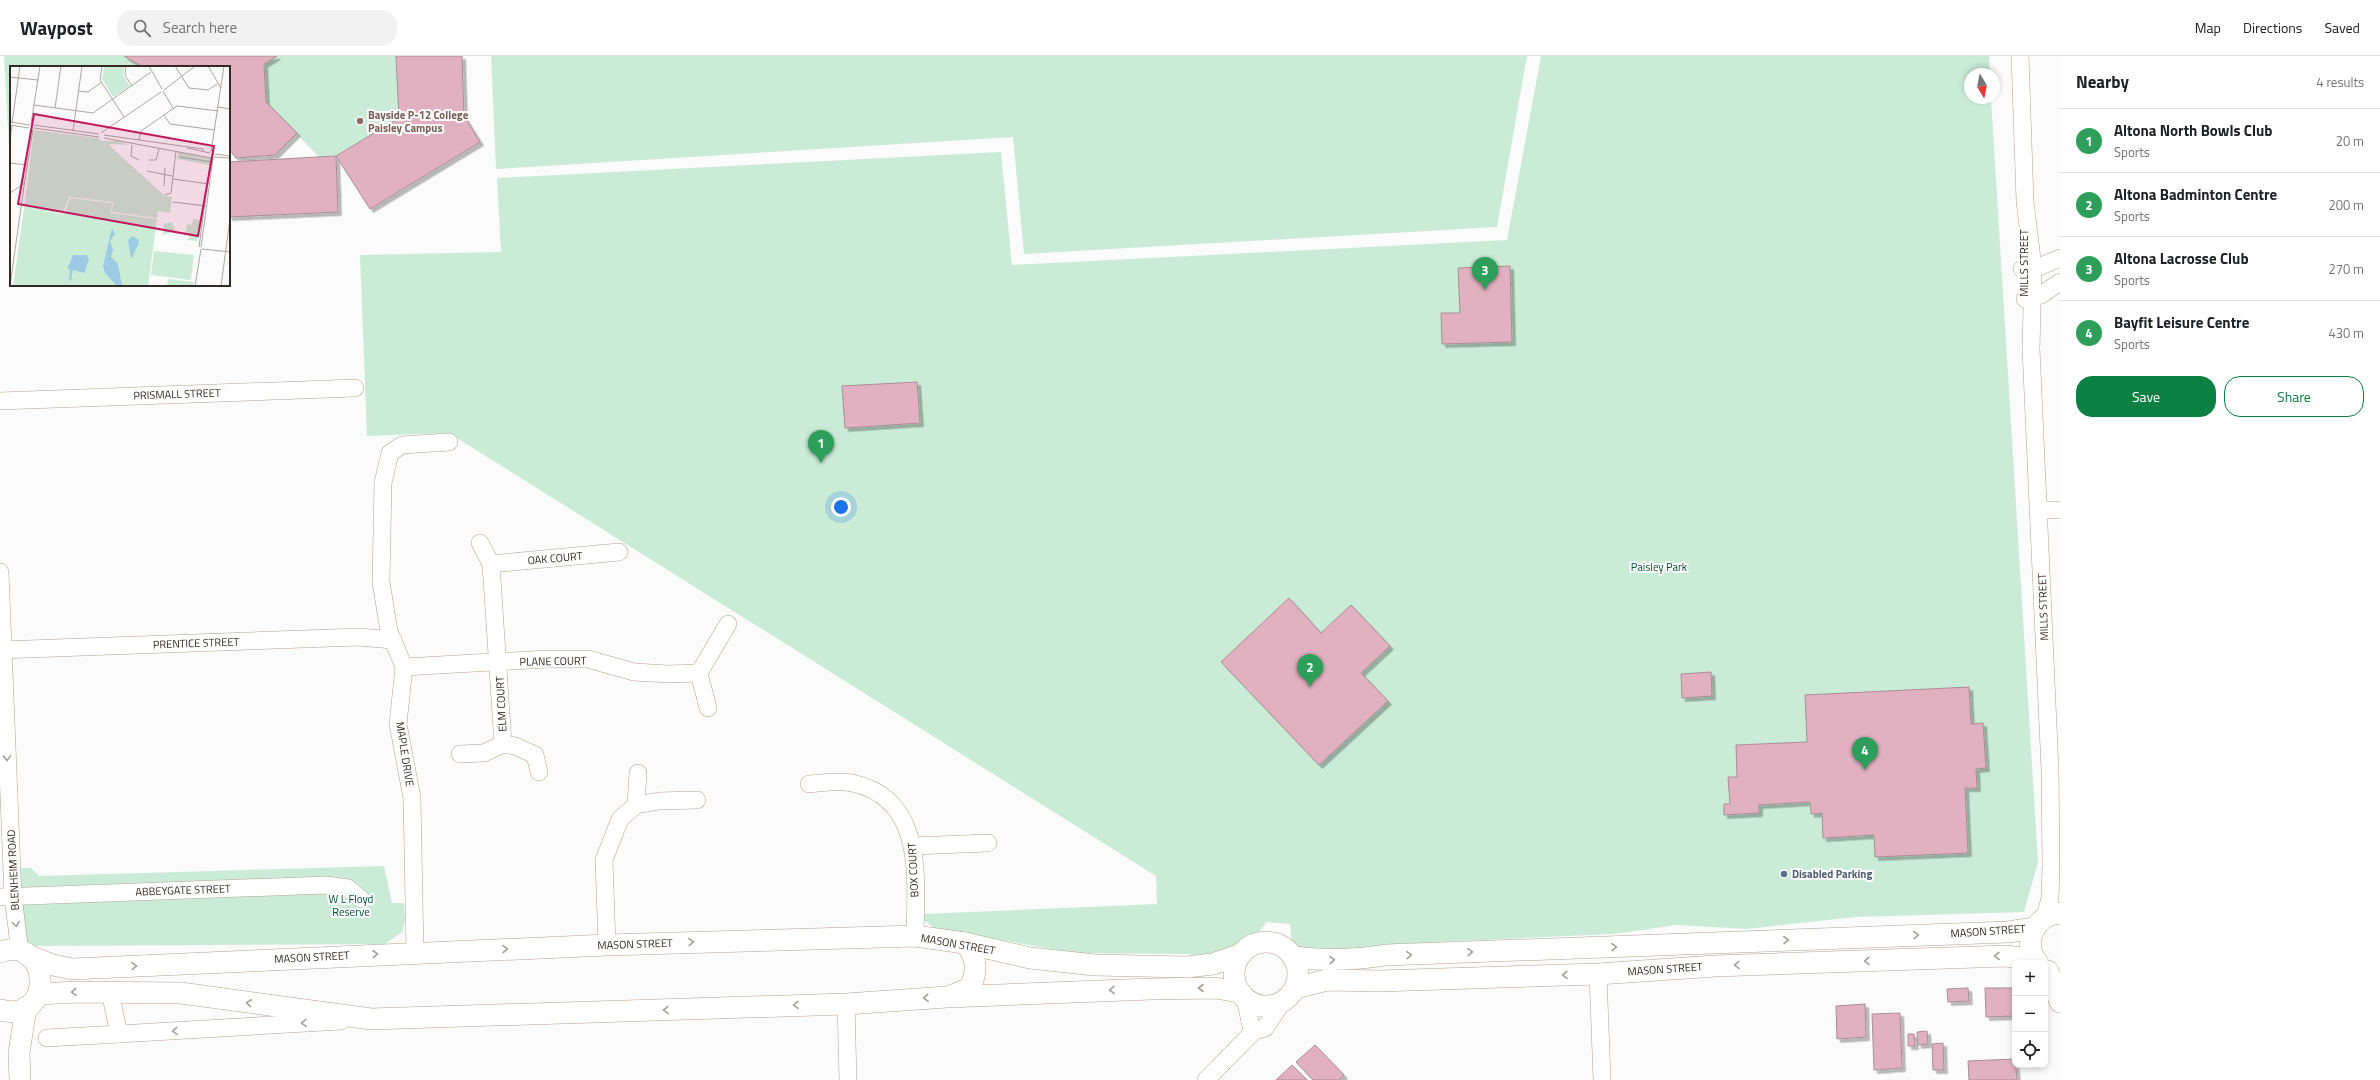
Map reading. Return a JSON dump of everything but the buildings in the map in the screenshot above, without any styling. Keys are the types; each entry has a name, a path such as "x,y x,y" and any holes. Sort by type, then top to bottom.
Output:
{"street":[{"name":"MILLS STREET","path":"2020,56 2028,298 2050,770 2051,866 2050,898 2047,919"},
{"path":"2027,268 2060,258"},
{"path":"2028,298 2060,282"},
{"name":"PRISMALL STREET","path":"0,401 355,388"},
{"name":"MAPLE DRIVE","path":"415,952 412,798 398,724 404,667 389,631 381,582 383,483 390,453 402,445 449,442"},
{"path":"2039,510 2060,510"},
{"path":"480,544 491,564 498,663"},
{"name":"OAK COURT","path":"491,564 619,552"},
{"name":"BLENHEIM ROAD","path":"0,572 6,897 16,953"},
{"path":"708,708 699,673 728,624"},
{"name":"PRENTICE STREET","path":"2,650 359,637 393,640"},
{"name":"PLANE COURT","path":"404,667 498,663 548,659 588,659 634,672 669,674 699,673"},
{"name":"ELM COURT","path":"498,663 503,744"},
{"name":"ELM COURT","path":"460,754 484,754 503,744 515,746 535,756 539,772"},
{"path":"636,805 638,773"},
{"name":"BOX COURT","path":"809,784 850,783 872,789 902,815 913,846 915,936"},
{"path":"607,945 604,860 620,819 636,805 697,800"},
{"path":"913,846 988,843"},
{"name":"MILLS STREET","path":"2051,866 2060,884"},
{"name":"ABBEYGATE STREET","path":"6,897 326,885 348,888 361,899"},
{"path":"2040,960 2030,944 2047,919"},
{"name":"MASON STREET","path":"1293,957 1325,960 1362,959 1386,955 2008,932 2047,919"},
{"name":"MASON STREET","path":"16,953 53,965 72,969 415,952 915,936 965,943 1030,958 1095,965 1187,967 1213,964 1242,954"},
{"path":"1206,1080 1254,1031 1265,1028 1289,995 1298,972 1293,957 1281,946 1267,942 1253,945 1242,954 1235,968 1234,976 1254,1031"},
{"path":"947,997 961,993 970,988 974,979 975,965 973,953 965,943"},
{"path":"1713,943 1715,966"},
{"path":"16,953 34,961 40,972 41,986 32,1001 19,1053 20,1080"},
{"name":"MASON STREET","path":"1289,995 1327,980 1379,981 1598,974 1715,966 2006,956 2020,960"},
{"path":"1598,974 1602,1080"},
{"path":"2048,974 2060,1002"},
{"path":"47,1038 371,1019 846,1004 947,997 1151,988 1215,988 1242,995 1260,1005 1276,1004 1289,995"},
{"path":"110,992 119,1034"},
{"path":"19,1053 3,1010 17,1011 32,1001 110,992 181,993 371,1019"},
{"path":"846,1004 848,1080"}],"green space":[{"path":"4,56 124,56 141,66 10,66 10,163"},
{"path":"277,56 396,56 399,118 336,156 319,157 266,102 264,64"},
{"path":"491,56 1527,56 1497,227 1024,254 1013,137 496,169"},
{"name":"Paisley Park","path":"1541,56 1989,56 1990,68 1964,68 1964,104 1991,104 2038,862 2024,912 1856,917 1747,929 1677,925 1614,934 1439,942 1429,948 1300,950 1292,944 1290,924 1267,922 1259,931 1242,945 1224,953 1192,962 1191,954 1073,953 934,928 924,920 923,914 1157,904 1156,876 449,433 367,436 360,255 501,252 497,178 1001,152 1012,265 1507,240"},
{"name":"W L Floyd Reserve","path":"384,866 392,903 404,903 405,920 402,932 385,944 34,946 22,941 18,868 31,868 39,876"}],"place":[{"name":"Bayside P-12 College Paisley Campus","path":"360,121"},
{"name":"Altona Lacrosse Club","path":"1485,290"},
{"name":"Altona North Bowls Club","path":"821,463"},
{"name":"Altona Badminton Centre","path":"1310,687"},
{"name":"Bayfit Leisure Centre","path":"1865,770"},
{"name":"Disabled Parking","path":"1784,874"}]}
